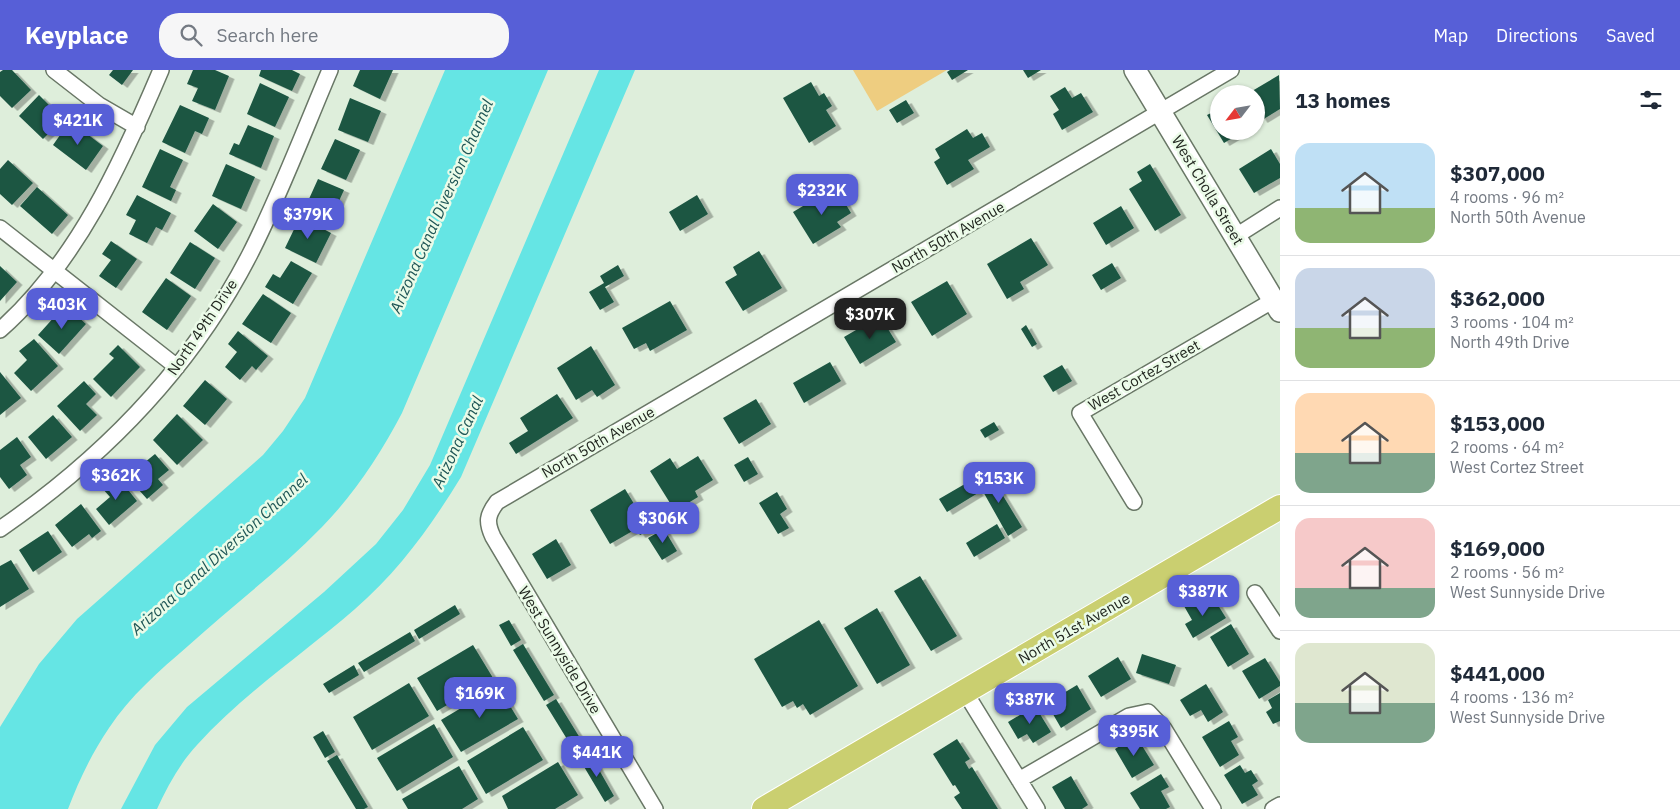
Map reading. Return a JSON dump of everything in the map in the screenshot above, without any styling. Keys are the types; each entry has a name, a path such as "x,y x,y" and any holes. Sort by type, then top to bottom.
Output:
{"main road":[{"name":"North 51st Avenue","path":"764,809 1280,507"}],"street":[{"path":"54,70 99,105 136,127"},
{"path":"0,330 54,271 92,214 136,127 161,70"},
{"name":"North 49th Drive","path":"0,529 66,481 102,449 136,416 177,367 217,308 249,255 330,70"},
{"name":"West Cholla Street","path":"1135,70 1277,305"},
{"name":"North 50th Avenue","path":"488,515 497,502 1231,70"},
{"path":"1236,236 1280,208"},
{"path":"0,228 177,367"},
{"name":"West Cortez Street","path":"1134,502 1080,413 1277,305"},
{"name":"West Sunnyside Drive","path":"488,515 488,526 500,550 655,809"},
{"path":"1255,593 1280,631"},
{"path":"965,692 1037,809"},
{"path":"1020,780 1129,716 1148,712 1164,729 1213,809"},
{"path":"1273,809 1280,805"}],"shaded area":[{"path":"853,70 947,70 877,111"}],"water":[{"name":"Arizona Canal Diversion Channel","path":"445,70 548,70 402,413 385,444 356,487 322,527 273,573 166,665 126,705 97,747 81,777 68,809 0,809 0,727 39,664 77,619 263,455 283,431 305,398"},
{"name":"Arizona Canal","path":"599,70 635,70 461,477 450,495 413,547 371,594 335,626 253,691 197,745 174,776 157,809 121,809 155,745 187,707 324,592 376,544 403,510 430,465"}],"building":[{"path":"12,70 31,90 12,108 0,96 0,72"},
{"path":"113,70 133,70 122,85 109,75"},
{"path":"193,70 215,70 229,76 215,110 192,101 198,88 187,84"},
{"path":"261,70 292,70 300,74 292,91 259,76"},
{"path":"360,70 393,70 380,99 353,86"},
{"path":"950,70 968,70 952,80 947,72"},
{"path":"1023,70 1041,70 1028,78"},
{"path":"1279,75 1280,109 1265,118 1265,85 1262,85"},
{"path":"811,82 819,96 824,93 832,106 826,110 836,126 809,143 783,98"},
{"path":"260,83 289,97 275,127 247,114"},
{"path":"1065,87 1072,98 1081,93 1093,112 1062,130 1053,114 1059,110 1050,96"},
{"path":"39,95 63,119 43,139 19,116"},
{"path":"350,98 381,111 368,142 338,130"},
{"path":"906,100 914,113 897,123 889,110"},
{"path":"180,105 209,118 202,134 195,131 185,153 162,142"},
{"path":"70,121 103,146 86,170 53,145"},
{"path":"248,125 274,136 261,168 229,154 234,143 239,145"},
{"path":"967,129 973,138 982,133 990,147 968,160 974,169 947,185 934,162 940,158 935,149"},
{"path":"335,139 360,150 346,180 321,169"},
{"path":"160,149 183,160 170,187 176,190 171,201 142,187"},
{"path":"1271,149 1280,164 1280,178 1254,193 1239,169"},
{"path":"8,160 33,183 12,205 0,194 0,169"},
{"path":"226,164 255,177 241,209 212,196"},
{"path":"1150,164 1181,215 1155,231 1129,189 1142,181 1137,172"},
{"path":"318,179 344,190 330,221 304,210"},
{"path":"37,187 68,215 52,234 20,206"},
{"path":"828,191 832,197 839,193 851,213 837,222 841,227 813,244 793,212"},
{"path":"137,195 171,213 162,230 156,227 147,243 129,234 136,220 126,215"},
{"path":"697,195 708,214 680,231 669,212"},
{"path":"213,204 237,222 218,249 194,231"},
{"path":"1121,206 1134,228 1106,245 1093,223"},
{"path":"300,217 331,233 316,263 285,248"},
{"path":"1031,238 1048,265 1020,282 1024,289 1007,299 987,264"},
{"path":"111,241 137,259 116,288 99,276 111,260 102,254"},
{"path":"190,242 215,258 195,289 170,273"},
{"path":"759,251 782,288 743,311 725,282 737,275 733,267"},
{"path":"291,261 312,273 293,304 265,287 273,274 280,278"},
{"path":"1112,263 1121,278 1101,290 1092,275"},
{"path":"618,265 624,276 605,287 614,302 600,310 589,292 604,283 600,276"},
{"path":"0,266 17,282 0,301"},
{"path":"166,278 191,296 167,330 142,312"},
{"path":"947,281 967,314 932,336 911,302"},
{"path":"263,294 291,313 271,343 242,324"},
{"path":"670,301 687,330 650,351 646,343 634,349 622,328"},
{"path":"65,305 86,324 59,354 38,335"},
{"path":"880,316 896,342 860,364 844,337"},
{"path":"1026,325 1037,344 1032,347 1021,329"},
{"path":"238,331 268,356 256,370 252,366 240,380 225,367 237,352 228,344"},
{"path":"34,339 58,366 31,391 14,373 27,360 19,351"},
{"path":"118,345 140,367 111,397 93,379 114,358 109,354"},
{"path":"591,346 615,385 597,397 592,390 576,400 557,368"},
{"path":"830,362 841,381 804,403 793,383"},
{"path":"1062,365 1072,381 1053,392 1043,376"},
{"path":"0,372 21,398 0,415"},
{"path":"205,380 227,399 205,425 183,406"},
{"path":"84,381 96,394 86,404 97,415 80,431 57,406"},
{"path":"557,394 573,418 516,454 509,443 528,431 520,418"},
{"path":"756,399 771,424 739,444 723,418"},
{"path":"177,414 203,440 177,465 153,440"},
{"path":"53,415 72,437 46,459 28,437"},
{"path":"994,422 999,430 985,438 980,430"},
{"path":"17,437 31,457 20,465 27,475 9,489 0,477 0,450"},
{"path":"155,454 169,470 158,479 163,485 147,499 122,471 134,461 139,467"},
{"path":"698,456 713,480 695,491 698,497 675,511 650,471 670,458 677,469"},
{"path":"748,457 758,474 744,482 734,465"},
{"path":"988,471 1022,527 1008,536 976,479"},
{"path":"117,476 137,501 109,525 96,509 110,497 102,488"},
{"path":"970,481 978,493 947,512 939,499"},
{"path":"625,489 650,530 640,535 636,529 610,544 590,510"},
{"path":"777,492 787,509 780,514 789,528 778,534 759,503"},
{"path":"81,504 101,531 92,538 89,534 72,547 55,525"},
{"path":"997,524 1005,538 974,557 966,543"},
{"path":"664,529 677,551 662,560 648,538"},
{"path":"48,531 62,552 33,572 19,550"},
{"path":"556,539 571,565 547,579 532,554"},
{"path":"11,560 29,589 0,607 0,566"},
{"path":"920,576 957,636 931,651 894,591"},
{"path":"1200,597 1207,608 1216,602 1226,618 1193,638 1185,624 1192,620 1184,606"},
{"path":"455,605 460,614 419,639 414,630"},
{"path":"877,608 910,665 877,684 844,628"},
{"path":"509,620 521,640 511,646 499,625"},
{"path":"819,620 858,686 810,715 803,704 797,708 793,701 782,707 754,659"},
{"path":"1231,624 1249,654 1228,667 1210,637"},
{"path":"410,632 415,641 364,672 358,663"},
{"path":"523,644 554,695 544,701 513,650"},
{"path":"473,645 493,678 437,711 417,678"},
{"path":"1142,654 1176,665 1169,684 1136,673"},
{"path":"1118,657 1131,679 1101,697 1088,676"},
{"path":"1265,658 1280,682 1280,686 1259,699 1242,671"},
{"path":"354,665 359,675 329,693 323,684"},
{"path":"409,683 429,716 372,750 353,717"},
{"path":"1206,684 1223,712 1208,722 1201,710 1190,716 1180,700"},
{"path":"1077,685 1091,709 1061,728 1050,709 1061,703 1057,697"},
{"path":"498,686 518,719 461,752 441,720"},
{"path":"1280,693 1280,721 1273,724 1266,712 1272,708 1268,700"},
{"path":"556,699 588,751 578,757 546,705"},
{"path":"1035,706 1051,732 1033,743 1027,734 1018,739 1008,722"},
{"path":"1229,721 1238,737 1231,741 1239,755 1220,767 1202,737"},
{"path":"434,724 453,757 397,791 377,758"},
{"path":"523,727 543,760 486,794 467,761"},
{"path":"323,731 335,752 325,758 313,737"},
{"path":"1136,736 1154,765 1132,778 1115,749"},
{"path":"957,739 970,759 965,762 969,769 972,767 998,809 962,809 954,797 960,793 955,785 953,786 933,754"},
{"path":"590,754 614,796 605,802 580,760"},
{"path":"337,755 368,807 356,809 327,761"},
{"path":"558,762 578,795 555,809 508,809 502,796"},
{"path":"1240,765 1245,773 1251,770 1258,781 1252,785 1258,795 1242,804 1224,775"},
{"path":"459,766 478,799 462,809 408,809 402,799"},
{"path":"1161,774 1169,787 1161,791 1170,807 1166,809 1140,809 1130,793"},
{"path":"1071,776 1088,805 1082,809 1065,809 1052,787"}]}
